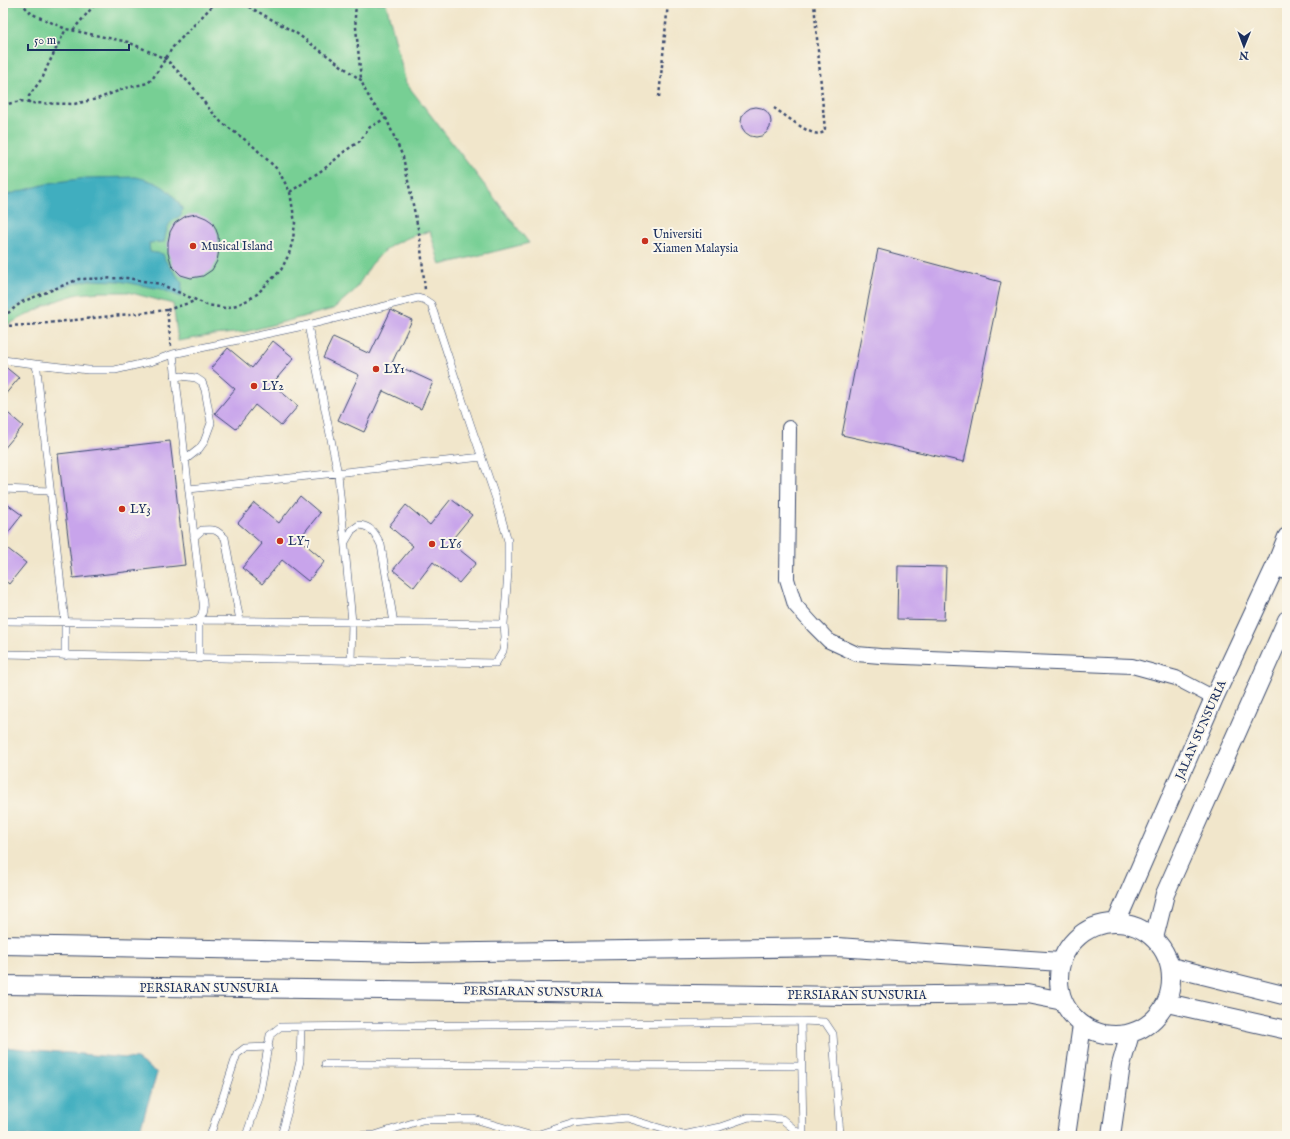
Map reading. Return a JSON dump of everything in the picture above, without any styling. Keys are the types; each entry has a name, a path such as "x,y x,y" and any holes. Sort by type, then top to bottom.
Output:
{"street":[{"path":"789,428 787,579 795,605 830,641 857,654 880,656 1132,666 1176,678 1214,698"},
{"name":"JALAN SUNSURIA","path":"1116,923 1214,698 1281,570 1285,546"},
{"path":"1154,938 1165,894 1287,620"},
{"path":"1116,923 1130,925 1142,930 1154,938 1161,946 1171,967 1172,985 1167,1003 1158,1016 1145,1027 1130,1034 1114,1036 1097,1033 1082,1025 1071,1015 1063,1002 1059,989 1059,975 1061,962 1066,951 1073,942 1082,934 1093,928 1104,924 1116,923"},
{"path":"3,945 410,953 837,947 1061,962"},
{"path":"1171,967 1287,996"},
{"name":"PERSIARAN SUNSURIA","path":"3,985 848,996 1027,994 1063,1002"},
{"path":"1167,1003 1287,1030"},
{"path":"1066,1136 1082,1025"},
{"path":"1111,1136 1121,1066 1130,1034"}],"lane":[{"path":"3,360 88,370 115,370 172,354 308,326 418,298 426,300 432,304 496,498 508,541 508,572 504,624 505,636 503,651 496,663 199,659 3,654"},
{"path":"308,326 338,474 352,622 351,661"},
{"path":"172,354 194,538 204,607 203,614 199,620 199,659"},
{"path":"35,364 37,370 65,622 65,656"},
{"path":"175,378 181,376 196,378 202,382 205,390 211,423 204,442 199,449 185,460"},
{"path":"189,489 338,474 482,457"},
{"path":"3,489 50,491"},
{"path":"345,542 352,530 359,524 366,525 372,529 377,536 381,545 394,623"},
{"path":"194,538 202,530 209,529 218,530 225,538 240,621"},
{"path":"3,621 190,623 199,620 504,624"},
{"path":"801,1021 802,1136"},
{"path":"246,1136 259,1098 269,1048 270,1035 280,1027 699,1024 801,1021 825,1022 833,1034 840,1136"},
{"path":"281,1136 300,1060 301,1027"},
{"path":"210,1136 237,1054 245,1048 269,1048"},
{"path":"325,1064 801,1066"},
{"path":"353,1136 375,1135 422,1120 474,1119 533,1136 574,1123 626,1118 683,1135 720,1127 749,1117 782,1119 802,1136"}],"path":[{"path":"3,317 22,302 79,279 127,278 160,284 207,305 225,308 237,305 257,294 281,270 289,254 295,223 290,192 278,170 252,145 221,122 193,87 166,59 128,42 66,29 32,14 21,3"},
{"path":"73,30 96,3"},
{"path":"3,105 21,101 29,103 74,104 97,99 126,88 148,83 153,78 173,47 215,3"},
{"path":"244,3 253,10 296,34 361,80"},
{"path":"356,3 355,17 361,80 373,104 386,118 403,157 420,238 426,300"},
{"path":"659,97 668,3"},
{"path":"774,108 808,130 820,134 824,132 825,128 814,3"},
{"path":"29,103 28,96 43,77 66,29"},
{"path":"290,192 328,166 360,141 370,127 386,118"},
{"path":"3,326 30,325 167,310 195,300"},
{"path":"167,310 172,354"}],"green space":[{"path":"3,3 386,3 406,83 529,243 440,265 430,231 412,236 392,245 381,254 371,265 355,290 333,309 245,332 178,341 173,304 128,292 78,294 45,306 3,327"}],"water":[{"path":"136,177 151,181 163,187 172,195 182,208 181,216 173,220 168,226 164,242 149,243 150,252 163,254 165,260 182,283 181,297 161,289 119,281 88,280 33,297 3,315 3,196 50,183 86,178"},
{"path":"3,1047 137,1059 157,1073 138,1136 3,1136"}],"building":[{"path":"756,107 767,111 771,122 767,133 756,137 745,133 741,122 745,111"},
{"name":"Musical Island","path":"196,214 212,222 218,235 219,250 217,261 212,270 203,276 191,278 181,275 172,266 168,253 168,242 170,232 175,223 186,216"},
{"path":"878,249 1001,282 964,462 842,435"},
{"name":"LY1","path":"391,310 412,320 392,363 433,382 421,409 383,391 364,432 338,420 359,375 323,358 333,337 370,354"},
{"name":"LY2","path":"273,341 294,358 272,384 298,406 281,426 255,405 236,429 215,413 235,389 211,368 228,348 252,368"},
{"path":"3,365 19,378 3,397"},
{"path":"3,409 23,426 3,450"},
{"name":"LY3","path":"170,441 185,565 73,578 58,454"},
{"name":"LY7","path":"300,496 320,513 299,539 325,561 308,581 282,560 262,584 242,568 262,544 238,523 254,503 279,523"},
{"name":"LY6","path":"451,499 472,515 450,542 476,563 459,583 433,562 414,587 393,570 413,546 389,526 406,505 430,525"},
{"path":"3,501 22,515 3,539"},
{"path":"3,545 26,563 9,584 3,579"},
{"path":"898,566 946,567 944,620 897,619"}],"place":[{"name":"Universiti Xiamen Malaysia","path":"645,241"},
{"name":"Musical Island","path":"193,246"},
{"name":"LY1","path":"376,369"},
{"name":"LY2","path":"254,386"},
{"name":"LY3","path":"122,509"},
{"name":"LY7","path":"280,541"},
{"name":"LY6","path":"432,544"}]}
